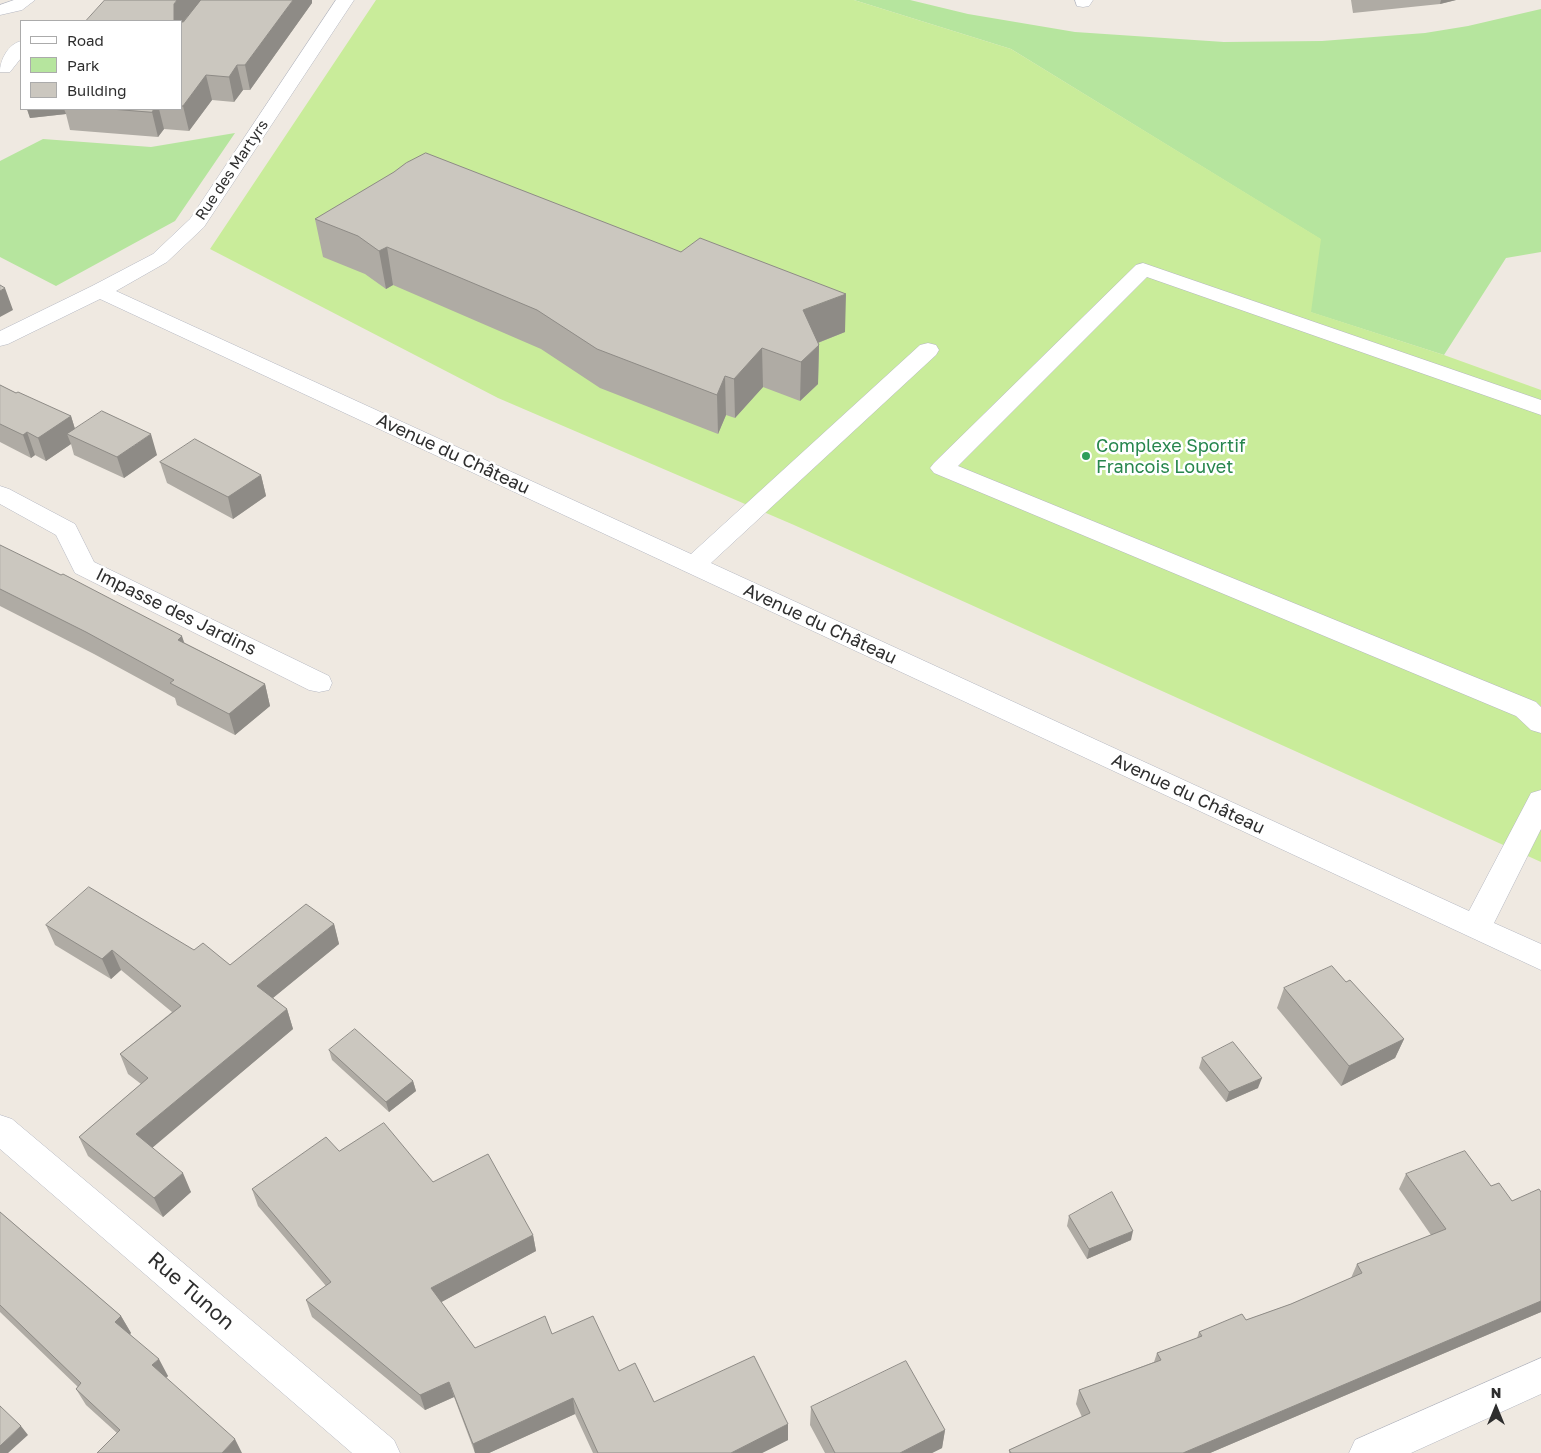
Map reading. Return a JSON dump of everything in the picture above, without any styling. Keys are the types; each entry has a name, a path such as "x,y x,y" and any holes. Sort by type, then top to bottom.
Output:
{"street":[{"path":"2,10 26,0"},
{"name":"Rue des Martyrs","path":"0,339 100,291 160,258 197,223 345,0"},
{"path":"2,10 23,20"},
{"path":"4,68 20,47"},
{"path":"1541,408 1143,269 942,468 1526,708 1541,723"},
{"name":"Avenue du Château","path":"100,291 1541,958"},
{"path":"693,566 928,350"},
{"name":"Impasse des Jardins","path":"0,494 66,530 84,567 319,683"},
{"path":"1476,928 1541,801"},
{"name":"Rue Tunon","path":"0,1129 381,1453"},
{"path":"1368,1453 1541,1376"}],"green space":[{"name":"Complexe Sportif Francois Louvet","path":"376,0 854,0 1011,49 1321,239 1311,312 1444,355 1541,390 1541,862 794,525 498,398 210,249"},
{"path":"854,0 910,0 968,14 1075,32 1224,42 1322,41 1425,33 1468,26 1541,9 1541,252 1506,258 1444,355 1310,312 1320,239 1011,49"},
{"path":"235,133 175,221 56,286 0,257 0,161 43,139 151,147"}],"building":[{"path":"105,0 177,0 174,4 174,20 87,20"},
{"path":"201,0 293,0 245,65 237,65 229,77 206,75 182,106 183,22"},
{"path":"125,110 153,110 152,112"},
{"path":"426,153 681,252 700,238 846,294 803,310 819,345 801,362 762,348 734,379 725,376 717,395 597,349 537,310 387,247 379,251 358,236 315,219 406,163"},
{"path":"0,385 71,416 38,438 27,432 23,435 0,424"},
{"path":"102,411 151,434 117,457 67,434"},
{"path":"195,439 261,475 228,497 160,462"},
{"path":"0,545 61,575 63,574 182,636 178,640 265,684 229,714 170,683 174,680 86,632 0,589"},
{"path":"89,887 194,950 203,943 230,965 306,904 334,924 257,986 287,1009 136,1134 183,1173 154,1198 79,1137 148,1078 120,1054 181,1006 112,950 102,959 46,925"},
{"path":"1332,966 1346,982 1350,980 1404,1039 1349,1066 1284,988"},
{"path":"355,1029 413,1081 386,1102 329,1050"},
{"path":"1233,1042 1262,1078 1229,1092 1202,1058"},
{"path":"384,1123 433,1182 488,1154 533,1235 431,1288 475,1348 545,1316 552,1334 593,1316 619,1371 635,1363 654,1402 754,1356 788,1424 731,1453 598,1453 573,1398 473,1444 449,1382 420,1395 306,1300 331,1282 252,1189 326,1137 339,1151"},
{"path":"1465,1151 1491,1186 1499,1183 1512,1201 1539,1189 1541,1192 1541,1301 1183,1453 1011,1453 1009,1450 1090,1413 1079,1390 1161,1360 1157,1353 1202,1336 1199,1332 1242,1314 1246,1320 1291,1304 1362,1273 1357,1264 1446,1229 1406,1174"},
{"path":"1112,1192 1133,1231 1089,1249 1069,1216"},
{"path":"0,1212 121,1316 115,1322 159,1359 152,1365 235,1439 222,1453 97,1453 120,1430 76,1389 81,1383 0,1305"},
{"path":"906,1361 945,1430 900,1453 835,1453 811,1407"},
{"path":"0,1406 21,1426 0,1446"}],"place":[{"name":"Complexe Sportif Francois Louvet","path":"1086,456"}]}
